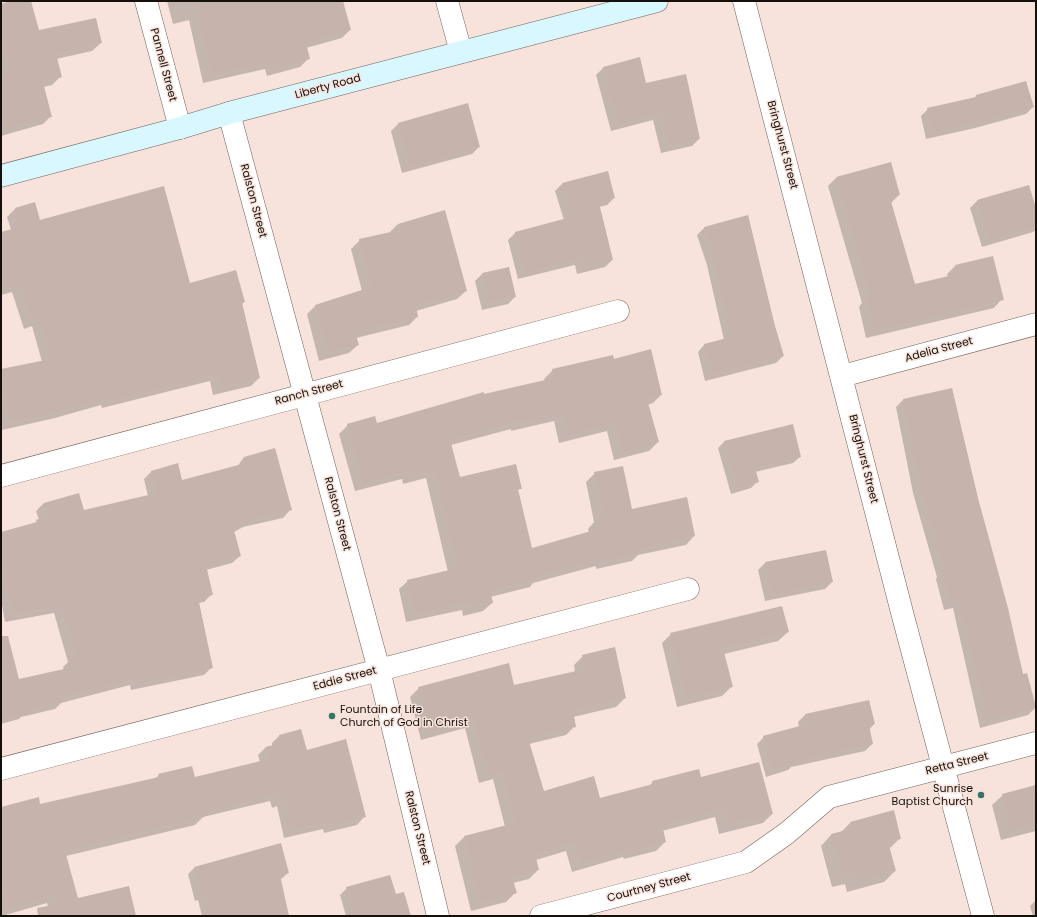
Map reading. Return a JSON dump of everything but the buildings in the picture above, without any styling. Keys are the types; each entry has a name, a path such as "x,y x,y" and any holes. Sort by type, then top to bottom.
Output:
{"main road":[{"name":"Liberty Road","path":"1,176 230,113 657,1"}],"street":[{"name":"Pannell Street","path":"146,1 180,128"},
{"path":"448,1 461,52"},
{"name":"Bringhurst Street","path":"744,1 904,620 983,916"},
{"name":"Ralston Street","path":"230,113 379,670 438,916"},
{"name":"Ranch Street","path":"1,476 618,311"},
{"name":"Adelia Street","path":"842,376 1036,324"},
{"name":"Eddie Street","path":"1,769 688,589"},
{"name":"Retta Street","path":"756,855 787,832 829,796 1036,743"},
{"name":"Courtney Street","path":"540,916 746,862 756,855"}],"place":[{"name":"Fountain of Life Church of God in Christ","path":"332,716"},
{"name":"Sunrise Baptist Church","path":"981,795"}]}
